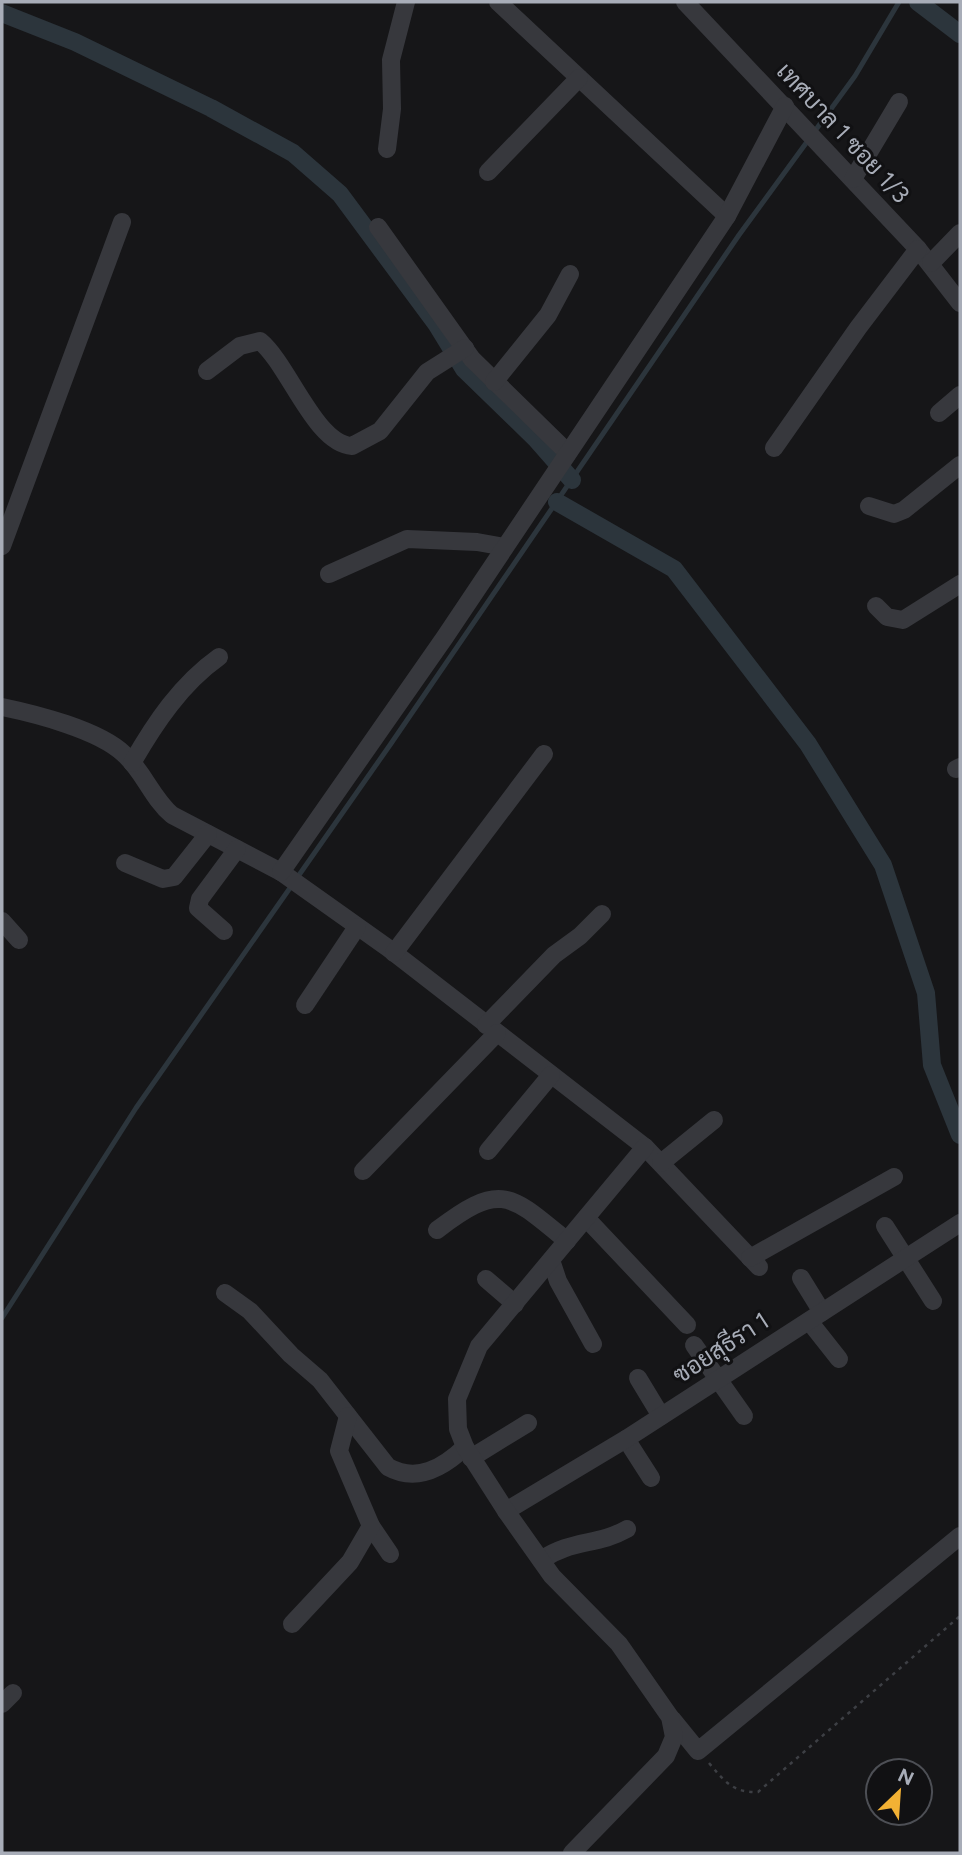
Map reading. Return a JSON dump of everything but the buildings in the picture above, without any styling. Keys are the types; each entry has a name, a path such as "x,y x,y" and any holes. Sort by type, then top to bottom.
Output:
{"street":[{"path":"387,149 392,109 391,60 406,2"},
{"path":"498,2 727,216"},
{"name":"เทศบาล 1 ซอย 1/3","path":"685,2 918,248 960,303"},
{"path":"488,172 579,78"},
{"path":"853,179 899,102"},
{"path":"282,873 727,216 790,111"},
{"path":"2,546 122,222"},
{"path":"378,227 458,352 494,382 563,461"},
{"path":"931,263 960,233"},
{"path":"774,448 918,248"},
{"path":"494,382 548,315 570,274"},
{"path":"207,371 240,346 260,341 286,373 323,429 337,442 352,446 380,431 427,372 458,352"},
{"path":"939,414 959,402"},
{"path":"869,506 894,514 904,510 960,465"},
{"path":"329,574 355,560 407,539 464,541 505,547"},
{"path":"876,606 887,617 903,620 960,584"},
{"path":"132,763 178,694 197,673 219,657"},
{"path":"2,707 96,737 123,753 161,805 172,815 282,873 394,953 645,1147 754,1262 894,1177"},
{"path":"394,953 544,754"},
{"path":"125,863 163,879 174,877 208,834"},
{"path":"224,931 205,917 198,908 200,899 237,849"},
{"path":"363,1171 491,1029 554,954 580,936 602,914"},
{"path":"2,921 19,940"},
{"path":"305,1005 357,927"},
{"path":"488,1151 551,1075"},
{"path":"660,1163 714,1120"},
{"path":"645,1147 480,1346 457,1399 458,1429 468,1453 541,1560 619,1644 698,1752 960,1536"},
{"path":"437,1230 478,1202 506,1199 520,1202 567,1241"},
{"path":"586,1218 687,1325"},
{"name":"ซอยสุธีรา 1","path":"506,1511 661,1416 960,1223"},
{"path":"885,1226 933,1301"},
{"path":"551,1260 558,1281 593,1344"},
{"path":"801,1278 816,1317 839,1359"},
{"path":"486,1279 515,1304"},
{"path":"225,1293 250,1311 291,1355 320,1380 375,1453 388,1468 400,1474 414,1476 430,1471 528,1423"},
{"path":"694,1345 744,1416"},
{"path":"638,1378 661,1416"},
{"path":"348,1416 339,1451 371,1526 390,1554"},
{"path":"626,1438 651,1478"},
{"path":"292,1624 350,1562 371,1526"},
{"path":"541,1560 559,1547 613,1537 627,1529"},
{"path":"572,1853 666,1756 674,1737 670,1717"}],"path":[{"path":"698,1752 729,1786 742,1792 758,1792 960,1616"}],"waterway":[{"path":"2,1318 136,1108 390,745 739,235 855,76 899,2"},
{"path":"918,2 960,34"},
{"path":"2,13 75,42 211,108 293,153 340,194 437,325 464,369 536,439 572,480"},
{"path":"557,502 674,569 808,744 883,865 926,993 932,1065 960,1135"}]}
